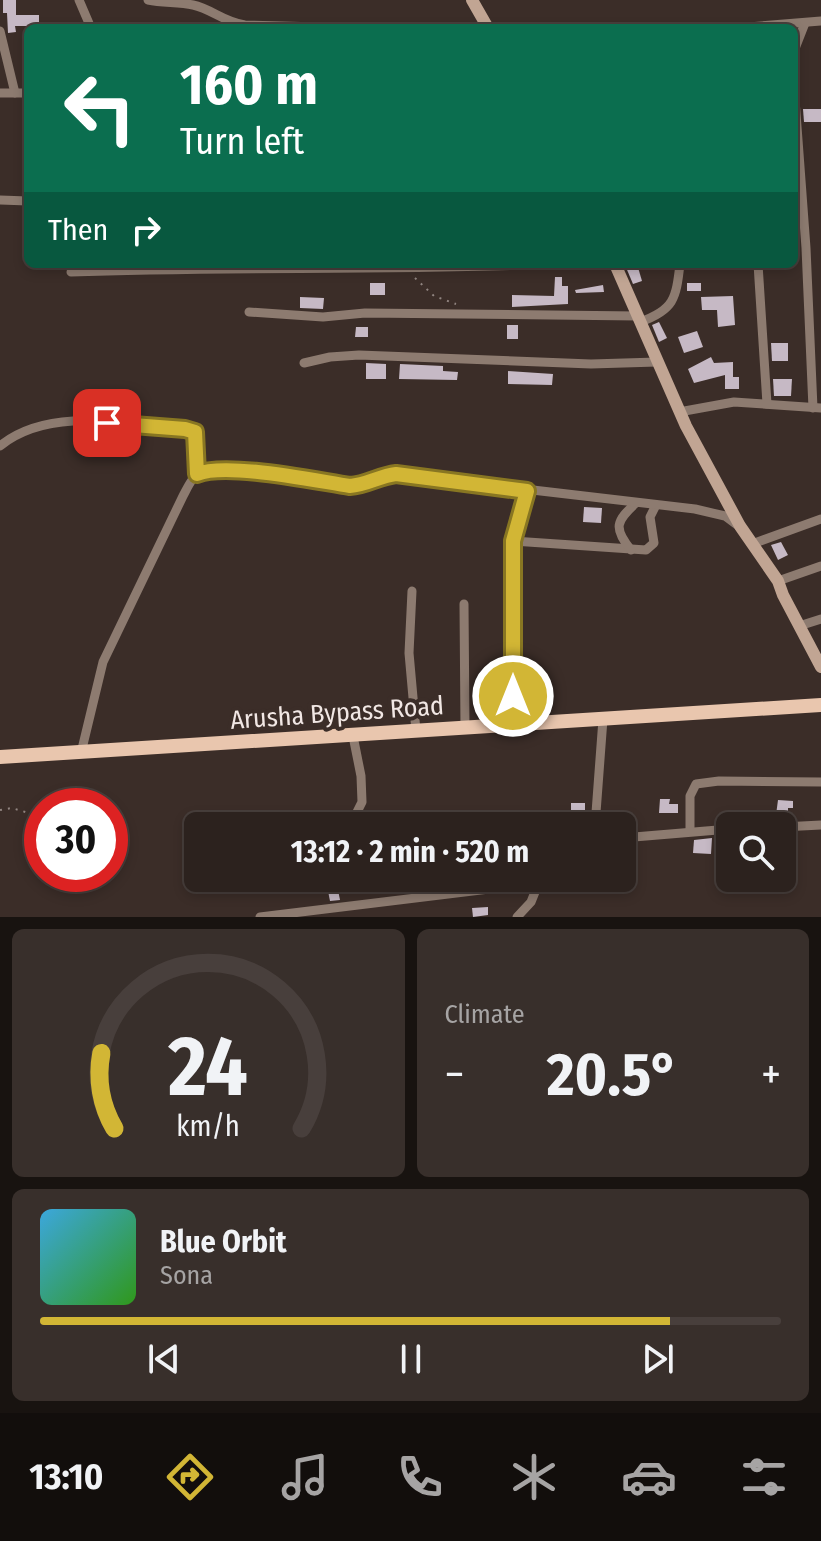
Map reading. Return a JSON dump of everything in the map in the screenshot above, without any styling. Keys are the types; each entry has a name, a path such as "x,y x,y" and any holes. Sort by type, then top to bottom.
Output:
{"main road":[{"name":"Arusha Bypass Road","path":"0,757 821,705"}],"street":[{"path":"79,0 89,24"},
{"path":"148,0 171,1 206,9 238,24"},
{"path":"472,0 486,24"},
{"path":"791,24 821,21"},
{"path":"798,41 805,23"},
{"path":"0,31 15,93"},
{"path":"0,93 24,93"},
{"path":"679,412 716,403 817,408 798,140"},
{"path":"0,200 24,201"},
{"path":"71,272 196,268"},
{"path":"316,268 435,268"},
{"path":"617,268 679,412 742,530 778,581 821,667"},
{"path":"249,312 323,317 365,313 639,319 662,314 671,306 679,268"},
{"path":"758,268 767,404"},
{"path":"304,363 359,355 591,364 657,362"},
{"path":"0,446 27,429 70,422 185,429 195,432 197,438 197,474 170,520 103,662 81,753"},
{"path":"197,474 216,471 264,474 350,486 396,474 712,511 725,516 742,530"},
{"path":"513,725 513,541 527,491"},
{"path":"631,550 621,536 618,524 636,503"},
{"path":"513,541 646,550 653,547 650,517 656,505"},
{"path":"752,544 821,519"},
{"path":"778,581 821,566"},
{"path":"412,591 409,653 416,731"},
{"path":"464,604 465,728"},
{"path":"799,626 821,619"},
{"path":"596,812 603,719"},
{"path":"353,736 361,776 362,802 357,812"},
{"path":"690,831 690,796 696,784 719,781 821,782"},
{"path":"796,826 821,825"},
{"path":"636,837 716,830"},
{"path":"260,917 459,892"},
{"path":"517,917 531,902 535,892"}],"path":[{"path":"406,269 434,296 458,305"},
{"path":"0,810 12,808 24,812"}],"building":[{"path":"3,0 16,0 16,15 39,15 39,24 15,26 16,32 8,33 7,13 3,13"},
{"path":"803,109 821,109 821,122 804,122"},
{"path":"626,268 638,268 642,281 633,284"},
{"path":"555,277 562,277 562,286 568,286 568,304 512,307 512,295 554,296"},
{"path":"370,283 385,283 385,295 370,295"},
{"path":"687,283 701,283 701,291 687,291"},
{"path":"603,285 604,292 576,293 575,290"},
{"path":"733,296 735,325 718,327 717,310 702,310 701,297"},
{"path":"300,297 324,298 323,309 300,308"},
{"path":"659,322 667,338 659,342 652,325"},
{"path":"507,325 518,325 518,339 507,339"},
{"path":"356,327 368,327 368,337 355,337"},
{"path":"697,331 703,347 684,353 678,337"},
{"path":"771,343 788,343 788,361 772,361"},
{"path":"711,357 714,363 733,362 733,377 739,377 739,389 725,389 725,375 694,383 688,369"},
{"path":"366,363 386,364 386,379 366,379"},
{"path":"400,364 443,366 443,371 458,372 457,380 399,379"},
{"path":"508,371 553,374 552,385 508,384"},
{"path":"773,379 792,379 791,396 774,396"},
{"path":"584,507 602,508 601,523 583,522"},
{"path":"781,542 788,555 778,560 771,545"},
{"path":"660,799 670,799 669,804 678,804 678,813 659,813"},
{"path":"778,800 793,801 793,808 788,808 788,812 776,812"},
{"path":"571,803 585,803 585,812 571,812"},
{"path":"712,838 711,854 693,853 694,840"},
{"path":"328,892 338,892 340,900 330,901"},
{"path":"488,907 488,915 473,917 472,908"}],"route":[{"path":"107,423 195,432 197,474 216,471 264,474 350,486 396,474 527,491 513,541 513,696"}]}
